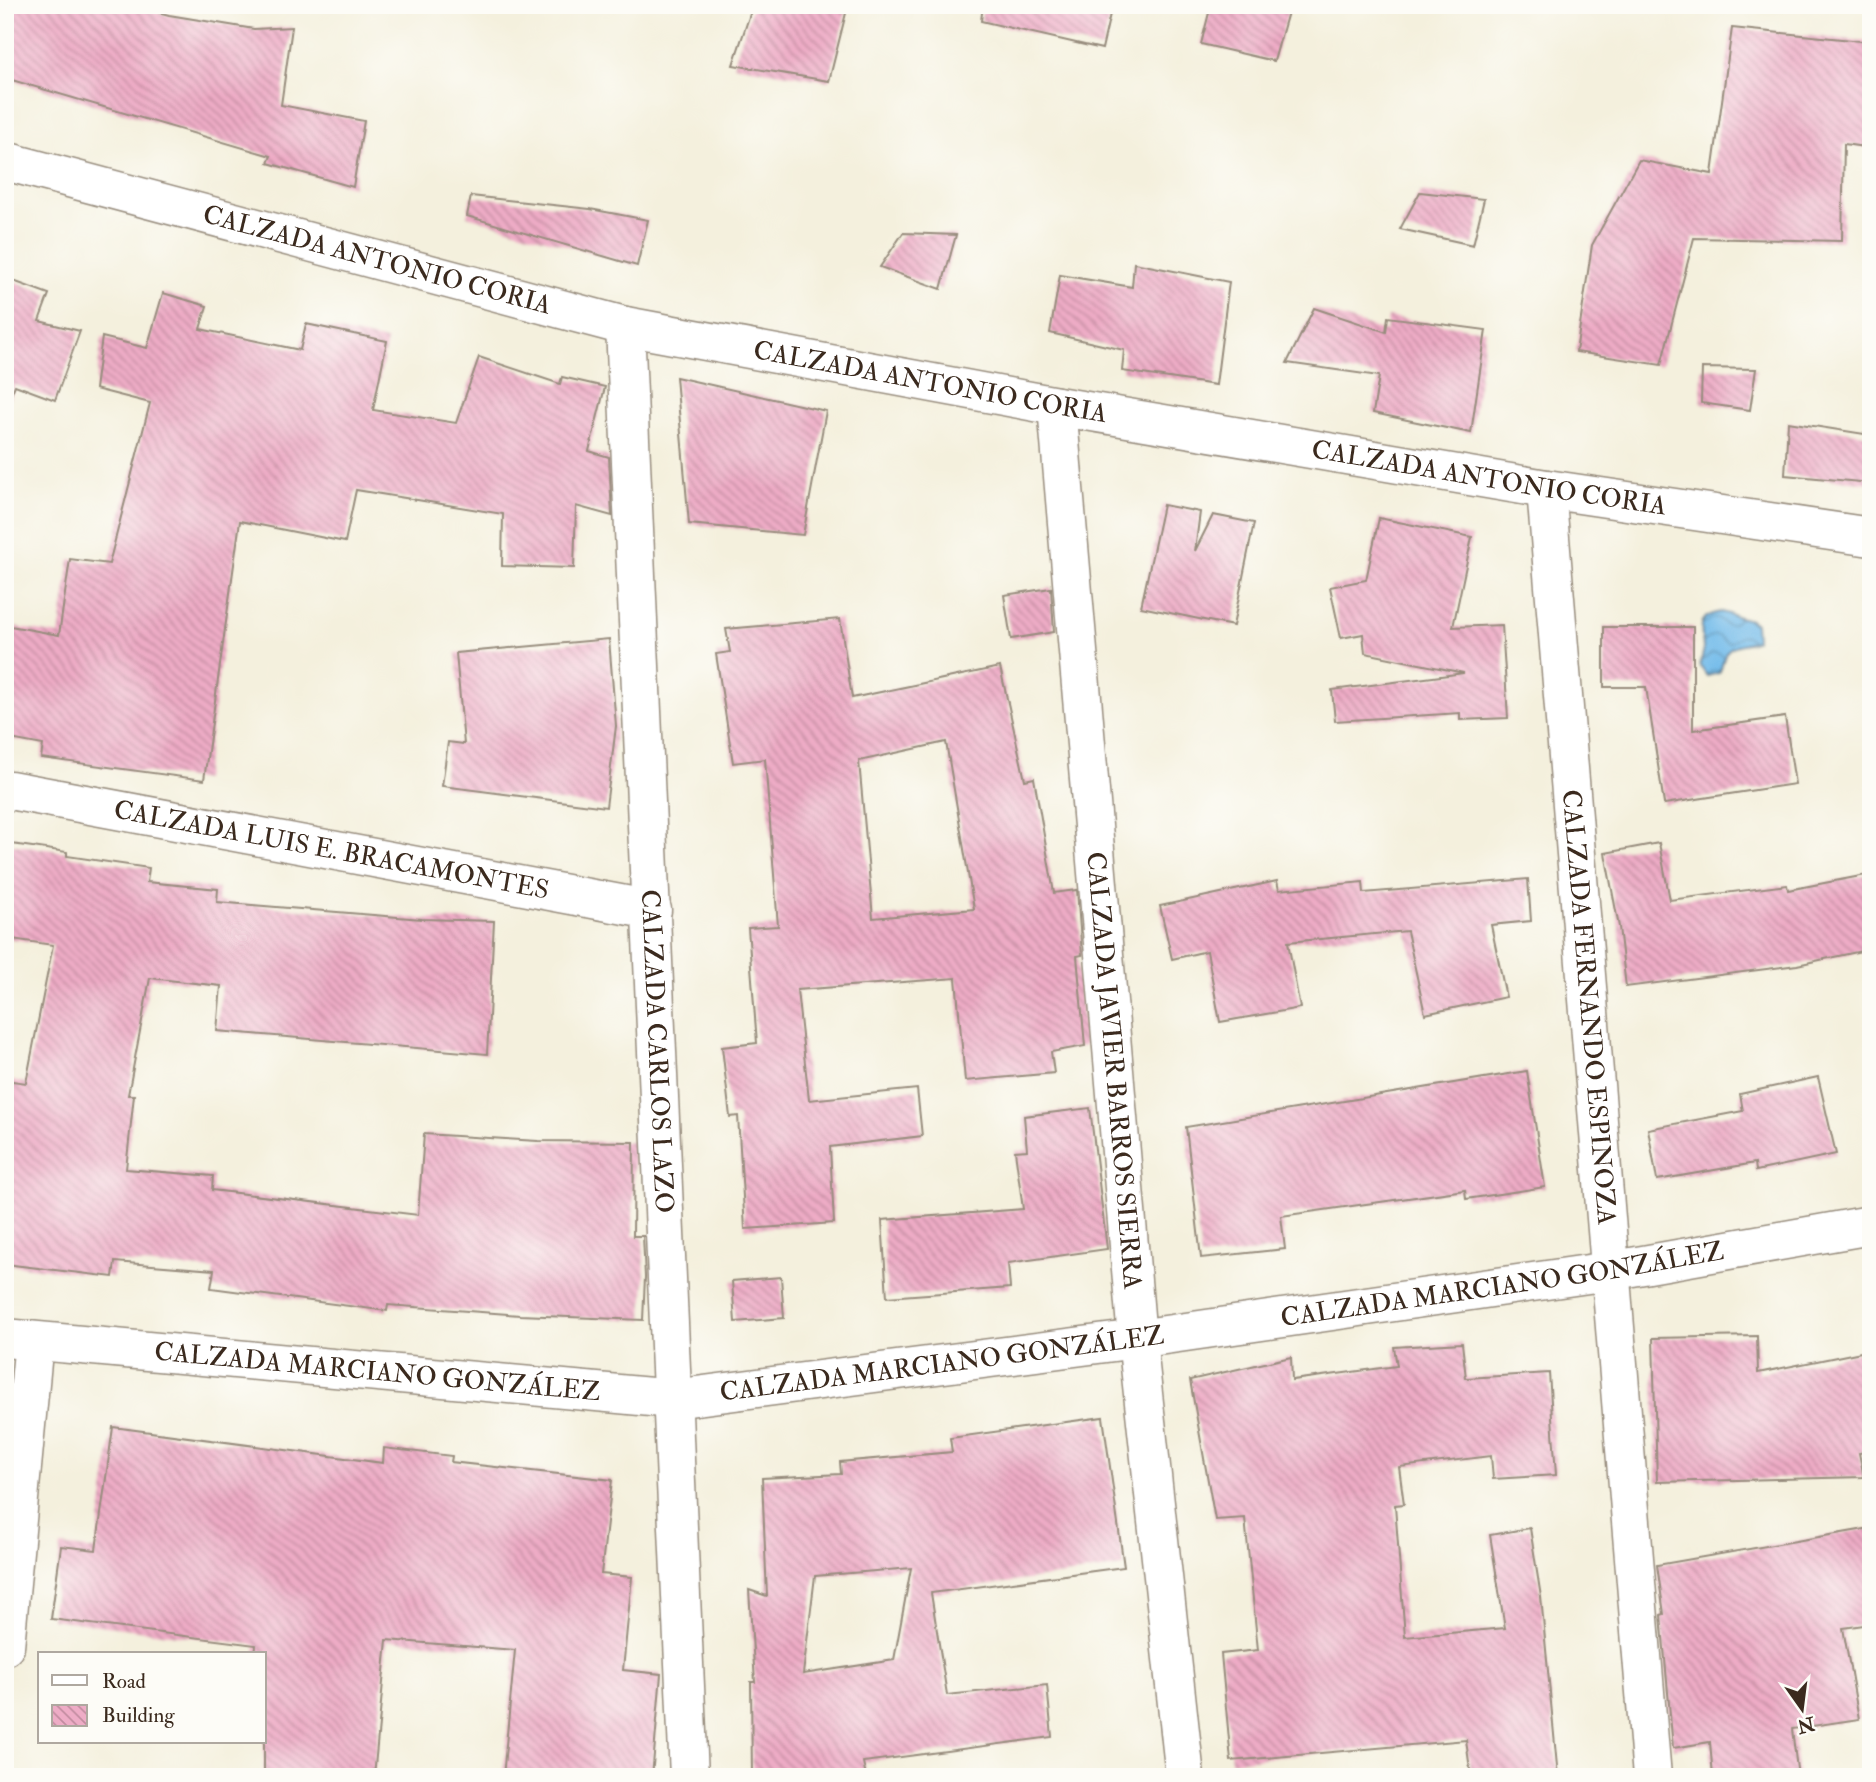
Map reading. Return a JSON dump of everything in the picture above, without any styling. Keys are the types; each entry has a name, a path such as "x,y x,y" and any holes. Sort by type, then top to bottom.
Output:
{"street":[{"name":"CALZADA ANTONIO CORIA","path":"5,162 625,326 1057,406 1546,489 1871,537"},
{"name":"CALZADA CARLOS LAZO","path":"625,326 689,1777"},
{"name":"CALZADA JAVIER BARROS SIERRA","path":"1057,406 1136,1339 1185,1777"},
{"name":"CALZADA FERNANDO ESPINOZA","path":"1546,489 1652,1777"},
{"name":"CALZADA LUIS E. BRACAMONTES","path":"10,790 652,910"},
{"name":"CALZADA MARCIANO GONZÁLEZ","path":"20,1339 673,1399 1136,1339 1609,1272 1871,1224"},
{"path":"5,1646 20,1339"}],"water":[{"path":"1721,612 1750,620 1755,624 1756,640 1730,648 1719,673 1707,676 1700,666 1703,650 1702,624 1707,617"}],"building":[{"path":"5,5 132,5 169,15 254,29 292,27 281,105 364,121 353,187 268,163 271,156 5,78"},
{"path":"753,5 848,5 829,81 733,65"},
{"path":"983,5 1112,5 1102,49 981,21"},
{"path":"1211,5 1290,5 1274,61 1201,44"},
{"path":"1732,28 1871,42 1871,148 1844,144 1842,241 1694,238 1661,365 1576,352 1592,245 1639,160 1712,174"},
{"path":"1420,192 1484,199 1473,245 1400,229"},
{"path":"471,196 590,209 648,220 637,266 467,216"},
{"path":"903,233 956,235 941,289 880,267"},
{"path":"1134,263 1229,282 1216,385 1122,371 1124,350 1050,333 1060,275 1132,287"},
{"path":"5,278 49,294 39,321 80,331 55,400 15,385 9,400 5,399"},
{"path":"163,293 207,306 200,329 300,350 306,324 387,341 373,410 456,423 479,357 560,384 562,377 605,387 589,451 609,457 612,516 576,506 574,568 502,566 503,514 356,490 345,542 240,521 204,780 41,758 43,745 5,738 5,625 59,635 70,559 109,564 150,403 95,389 102,337 147,348"},
{"path":"1314,308 1386,332 1388,317 1486,330 1471,433 1373,413 1379,376 1287,363"},
{"path":"1702,368 1756,369 1750,410 1701,403"},
{"path":"676,377 826,411 803,535 689,524"},
{"path":"1788,422 1871,435 1871,483 1785,475"},
{"path":"1163,505 1200,512 1195,551 1213,515 1254,523 1233,626 1141,607"},
{"path":"1379,518 1472,537 1453,627 1502,625 1508,718 1460,720 1460,713 1335,721 1332,690 1464,673 1365,653 1363,634 1341,638 1330,587 1366,580"},
{"path":"1051,588 1054,632 1011,639 1004,595"},
{"path":"840,619 852,698 1000,667 1025,780 1034,778 1054,893 1077,890 1082,955 1077,956 1085,1046 1051,1052 1054,1073 965,1081 956,978 797,990 809,1100 917,1089 922,1136 830,1147 834,1223 745,1229 738,1116 730,1117 722,1047 757,1043 748,928 778,926 765,759 733,763 716,654 730,652 726,629","holes":["946,742 974,909 873,918 859,761"]},
{"path":"1604,627 1693,627 1693,730 1785,717 1795,784 1664,804 1646,687 1604,687"},
{"path":"609,639 616,726 606,807 442,786 448,742 464,744 456,653"},
{"path":"5,843 67,852 67,856 149,868 147,882 218,889 217,902 422,919 494,921 487,1054 217,1031 221,986 150,978 128,1095 134,1095 126,1169 213,1176 212,1190 418,1215 424,1134 538,1141 634,1142 633,1236 643,1236 643,1320 520,1315 388,1305 387,1311 211,1288 214,1270 115,1262 113,1277 5,1264 5,1080 26,1083 53,945 5,938"},
{"path":"1659,843 1670,900 1787,885 1788,890 1871,874 1871,949 1797,965 1626,987 1619,927 1605,853"},
{"path":"1528,879 1531,921 1491,925 1506,997 1425,1014 1407,931 1288,942 1300,1008 1220,1022 1207,951 1172,959 1160,906 1277,881 1279,890 1363,882 1364,893"},
{"path":"1527,1071 1545,1187 1466,1199 1465,1190 1281,1216 1285,1249 1201,1258 1186,1127"},
{"path":"1818,1077 1836,1154 1756,1171 1755,1163 1657,1180 1648,1129 1743,1111 1740,1094"},
{"path":"1090,1108 1107,1249 1008,1263 1010,1288 887,1297 882,1220 1023,1209 1015,1151 1027,1150 1024,1116"},
{"path":"781,1277 784,1318 735,1322 732,1281"},
{"path":"1757,1336 1758,1373 1871,1350 1871,1451 1859,1453 1864,1477 1657,1482 1653,1338"},
{"path":"1462,1343 1466,1378 1549,1373 1556,1475 1493,1479 1491,1456 1399,1467 1404,1504 1395,1505 1405,1637 1505,1628 1490,1535 1530,1528 1541,1597 1558,1777 1471,1777 1466,1740 1231,1761 1221,1654 1258,1650 1245,1518 1215,1520 1190,1380 1291,1357 1292,1380 1397,1366 1394,1347"},
{"path":"1103,1417 1124,1567 931,1593 947,1695 1047,1685 1052,1737 863,1762 866,1777 752,1777 751,1682 755,1682 749,1590 767,1596 762,1478 841,1474 840,1462 952,1452 950,1438","holes":["911,1568 894,1660 803,1674 815,1576"]},
{"path":"113,1427 383,1463 384,1448 452,1456 451,1462 612,1480 601,1574 632,1577 623,1670 661,1674 652,1777 503,1777 515,1650 387,1640 374,1777 264,1777 266,1652 255,1652 256,1645 51,1619 61,1546 96,1550"},
{"path":"1871,1528 1871,1624 1843,1628 1859,1719 1792,1729 1798,1777 1713,1777 1710,1742 1673,1748 1661,1615 1664,1614 1657,1565"}]}
